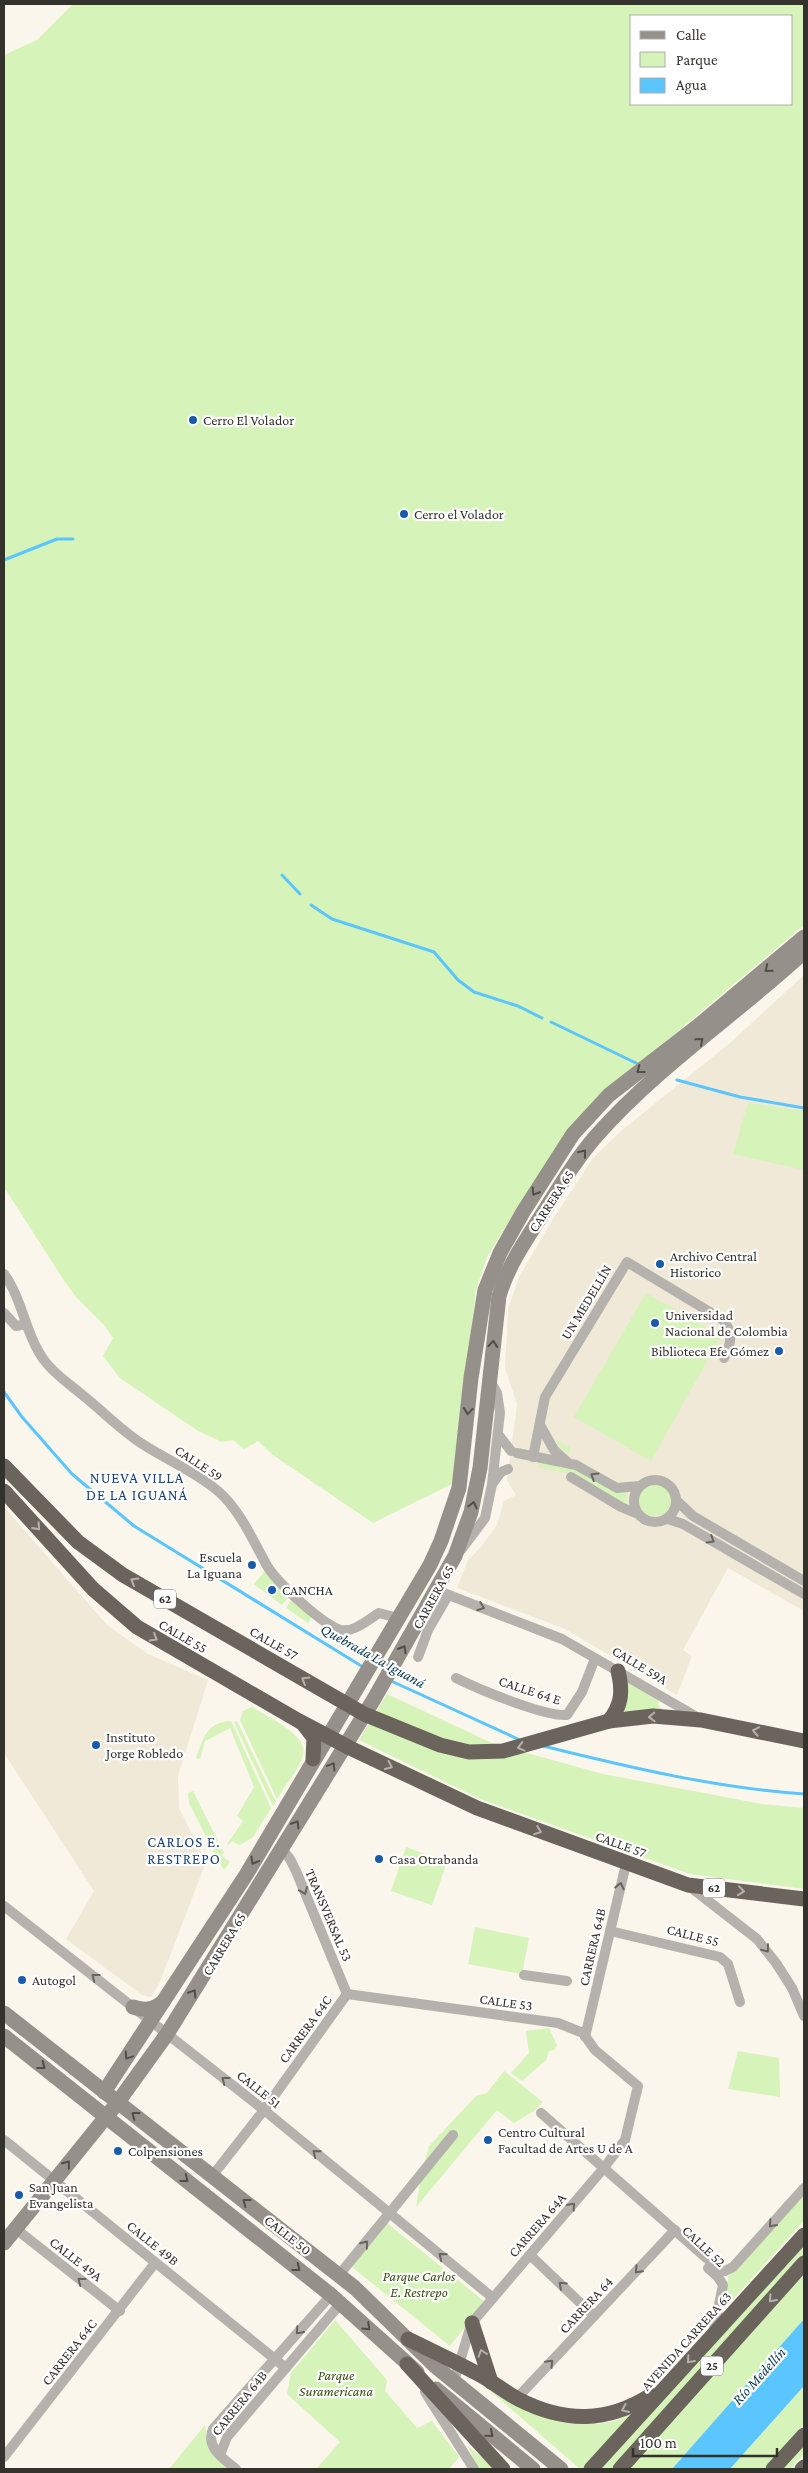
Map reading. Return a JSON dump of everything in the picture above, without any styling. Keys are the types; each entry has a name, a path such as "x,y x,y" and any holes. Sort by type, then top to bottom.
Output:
{"highway":[{"name":"CALLE 57","path":"4,1466 66,1530 111,1567 364,1714 440,1745 470,1752 503,1752 609,1722"},
{"name":"CALLE 55","path":"4,1491 93,1589 119,1613 146,1633 327,1736"},
{"path":"609,1722 617,1711 621,1699 622,1686 618,1671"},
{"name":"62","path":"609,1722 653,1716 701,1720 804,1741"},
{"path":"299,1721 314,1738 313,1759"},
{"name":"CALLE 57","path":"327,1736 477,1808 626,1864 688,1885 804,1899"},
{"name":"AVENIDA CARRERA 63","path":"591,2469 804,2235"},
{"name":"25","path":"620,2469 804,2263"},
{"path":"472,2324 491,2382"},
{"path":"408,2339 459,2364 517,2398 557,2414 590,2417 624,2411 668,2385"},
{"path":"407,2364 502,2469"},
{"path":"773,2469 804,2435"}],"main road":[{"name":"CARRERA 65","path":"104,2092 246,1874 442,1541 459,1488 471,1378 485,1290 500,1253 522,1212 573,1134 608,1095 698,1026 804,937"},
{"name":"CARRERA 65","path":"4,2243 118,2102 168,2034 418,1624 441,1595 465,1532 476,1491 490,1381 496,1312 504,1281 522,1246 572,1167 613,1118 664,1071 804,952"},
{"path":"418,1624 432,1589 430,1585 420,1581"},
{"path":"133,2007 144,2010 154,2009 164,2001"},
{"name":"CALLE 50","path":"4,2013 339,2275 363,2295 454,2381 561,2469"},
{"name":"CALLE 50","path":"4,2036 336,2299 407,2364 533,2469"}],"street":[{"name":"UN MEDELLÍN","path":"540,1425 545,1397 627,1262 723,1320 731,1336 730,1346 724,1358"},
{"name":"CALLE 59","path":"4,1274 19,1301 26,1324 44,1360 106,1417 141,1444 191,1471 219,1491 247,1530 266,1566 296,1599 338,1629 353,1629 379,1613 396,1620"},
{"path":"4,1313 16,1326 26,1324"},
{"path":"455,1556 485,1518 492,1484 498,1434 499,1400 490,1381"},
{"path":"533,1456 540,1425"},
{"path":"540,1425 554,1450 569,1463"},
{"path":"498,1434 514,1452 569,1463 582,1468 612,1486 628,1488 654,1480 666,1482 674,1490 677,1501 692,1516 804,1581"},
{"path":"492,1484 502,1472 508,1469"},
{"path":"571,1477 621,1507 653,1522 668,1519 683,1524 804,1594"},
{"path":"638,1514 634,1500 639,1486"},
{"path":"668,1519 674,1511 677,1501"},
{"path":"418,1657 441,1595"},
{"name":"CALLE 59A","path":"441,1595 553,1634 701,1720"},
{"name":"CALLE 64 E","path":"456,1678 538,1710 568,1715 582,1692 594,1661"},
{"name":"TRANSVERSAL 53","path":"281,1848 296,1871 347,1994"},
{"name":"CARRERA 64B","path":"585,2037 593,1984 610,1931 626,1864"},
{"path":"688,1885 757,1939 776,1963 792,1988 804,2016"},
{"name":"CALLE 51","path":"4,1906 264,2110 493,2298"},
{"name":"CALLE 55","path":"610,1931 720,1957 728,1964 740,2002"},
{"path":"524,1975 567,1981"},
{"name":"CALLE 53","path":"347,1994 558,2024 582,2033 589,2044 604,2059 638,2086"},
{"name":"CARRERA 64C","path":"213,2175 264,2110 347,1994"},
{"name":"CARRERA 64A","path":"454,2381 472,2324 604,2169 625,2140 638,2086"},
{"name":"CALLE 52","path":"541,2113 630,2192 644,2210 720,2270 734,2267 804,2188"},
{"path":"339,2275 453,2136"},
{"name":"CALLE 49B","path":"4,2140 286,2368"},
{"name":"CALLE 49A","path":"16,2229 120,2311"},
{"name":"CALLE 52","path":"673,2232 722,2281 723,2290 713,2335"},
{"name":"CARRERA 64","path":"517,2398 673,2232"},
{"path":"530,2255 594,2316"},
{"name":"CARRERA 64C","path":"4,2457 156,2263"},
{"name":"CARRERA 64B","path":"220,2455 212,2443 213,2429 274,2359 336,2299"},
{"name":"CARRERA 64B","path":"220,2455 227,2437 286,2368 336,2299"},
{"name":"CALLE 50","path":"407,2364 474,2469"},
{"path":"220,2455 236,2469"}],"shaded area":[{"name":"Universidad Nacional de Colombia","path":"804,975 804,1611 728,1568 683,1650 692,1656 677,1695 565,1629 457,1588 468,1560 481,1547 497,1525 504,1501 516,1495 507,1480 517,1404 505,1368 508,1309 519,1277 551,1222 593,1158 621,1131 730,1043"},
{"name":"Instituto Jorge Robledo","path":"4,1507 107,1625 148,1654 208,1680 178,1776 179,1808 206,1862 159,1984 151,1997 142,1995 66,1939 94,1891 4,1753"}],"green space":[{"name":"Cerro el Volador","path":"73,4 804,4 804,925 632,1070 559,1145 487,1257 476,1290 454,1483 373,1523 273,1455 258,1441 244,1449 233,1440 222,1442 198,1431 120,1378 103,1356 113,1338 105,1326 76,1297 65,1282 4,1187 4,55 37,40"},
{"path":"748,1103 804,1111 804,1170 733,1154"},
{"path":"646,1293 721,1336 651,1461 574,1417"},
{"path":"557,1440 571,1448 568,1455 555,1441"},
{"path":"539,1460 576,1467 626,1492 627,1505 573,1474 538,1467"},
{"path":"655,1482 667,1487 672,1499 667,1511 655,1516 643,1511 638,1499 643,1487"},
{"name":"CANCHA","path":"265,1571 289,1596 282,1605 254,1584"},
{"path":"291,1600 314,1614 308,1623 286,1608"},
{"path":"625,1681 659,1699 658,1705 663,1710 623,1711"},
{"path":"387,1694 494,1744 603,1774 762,1804 804,1808 804,1889 690,1874 480,1799 359,1740"},
{"path":"252,1707 293,1733 300,1740 303,1748 303,1755 298,1766 277,1799 240,1720 243,1711"},
{"path":"231,1721 271,1808 253,1837 240,1845 232,1841 227,1844 243,1821 237,1816 254,1787 230,1728 205,1741 200,1759 196,1758 207,1732 216,1724"},
{"path":"237,1721 276,1802 273,1806 234,1722"},
{"path":"193,1791 218,1841 210,1844 189,1803 188,1793"},
{"path":"218,1847 224,1851 222,1856 230,1862 224,1870 212,1850"},
{"path":"406,1847 447,1862 432,1905 391,1891"},
{"path":"475,1927 529,1938 522,1974 468,1964"},
{"path":"549,2028 557,2045 554,2050 549,2051 546,2060 522,2081 511,2073 529,2053 526,2031"},
{"path":"738,2051 779,2058 780,2097 728,2089"},
{"path":"504,2071 543,2102 534,2111 514,2123 497,2110 416,2207 429,2146 476,2096 487,2093"},
{"path":"804,2193 804,2221 725,2308 728,2277"},
{"name":"Parque Carlos E. Restrepo","path":"387,2223 485,2302 450,2346 352,2267"},
{"path":"804,2244 804,2255 612,2469 599,2469"},
{"path":"804,2270 804,2319 672,2469 625,2469"},
{"name":"Parque Suramericana","path":"335,2320 387,2380 385,2391 417,2428 432,2421 459,2457 449,2469 316,2469 340,2442 287,2394 291,2373"},
{"path":"480,2382 572,2423 598,2424 620,2419 651,2398 587,2469 580,2469"},
{"path":"804,2386 804,2424 764,2469 730,2469"},
{"path":"205,2425 207,2444 231,2469 169,2469"},
{"path":"804,2443 804,2454 790,2469 782,2469"},
{"path":"467,2445 494,2468 495,2469 479,2469"}],"water":[{"name":"Río Medellín","path":"804,2319 804,2386 730,2469 672,2469"}],"waterway":[{"path":"4,560 57,539 73,539"},
{"path":"282,875 300,894"},
{"path":"311,905 332,919 434,952 458,980 474,992 518,1006 542,1018"},
{"path":"551,1022 638,1064"},
{"path":"677,1080 740,1097 804,1108"},
{"name":"Quebrada La Iguaná","path":"4,1392 22,1417 72,1474 134,1526 363,1667"},
{"name":"Quebrada La Iguaná","path":"389,1680 520,1740"},
{"name":"Quebrada La Iguaná","path":"543,1746 705,1782 804,1794"}],"place":[{"name":"Cerro El Volador","path":"193,420"},
{"name":"Cerro el Volador","path":"404,514"},
{"name":"Archivo Central Historico","path":"660,1264"},
{"name":"Universidad Nacional de Colombia","path":"655,1323"},
{"name":"Biblioteca Efe Gómez","path":"779,1351"},
{"name":"Escuela La Iguana","path":"252,1565"},
{"name":"CANCHA","path":"272,1590"},
{"name":"Instituto Jorge Robledo","path":"96,1745"},
{"name":"Casa Otrabanda","path":"379,1859"},
{"name":"Autogol","path":"22,1980"},
{"name":"Centro Cultural Facultad de Artes U de A","path":"488,2140"},
{"name":"Colpensiones","path":"118,2151"},
{"name":"San Juan Evangelista","path":"19,2195"}],"district":[{"name":"NUEVA VILLA DE LA IGUANÁ","path":"137,1486"},
{"name":"CARLOS E. RESTREPO","path":"184,1850"}]}
